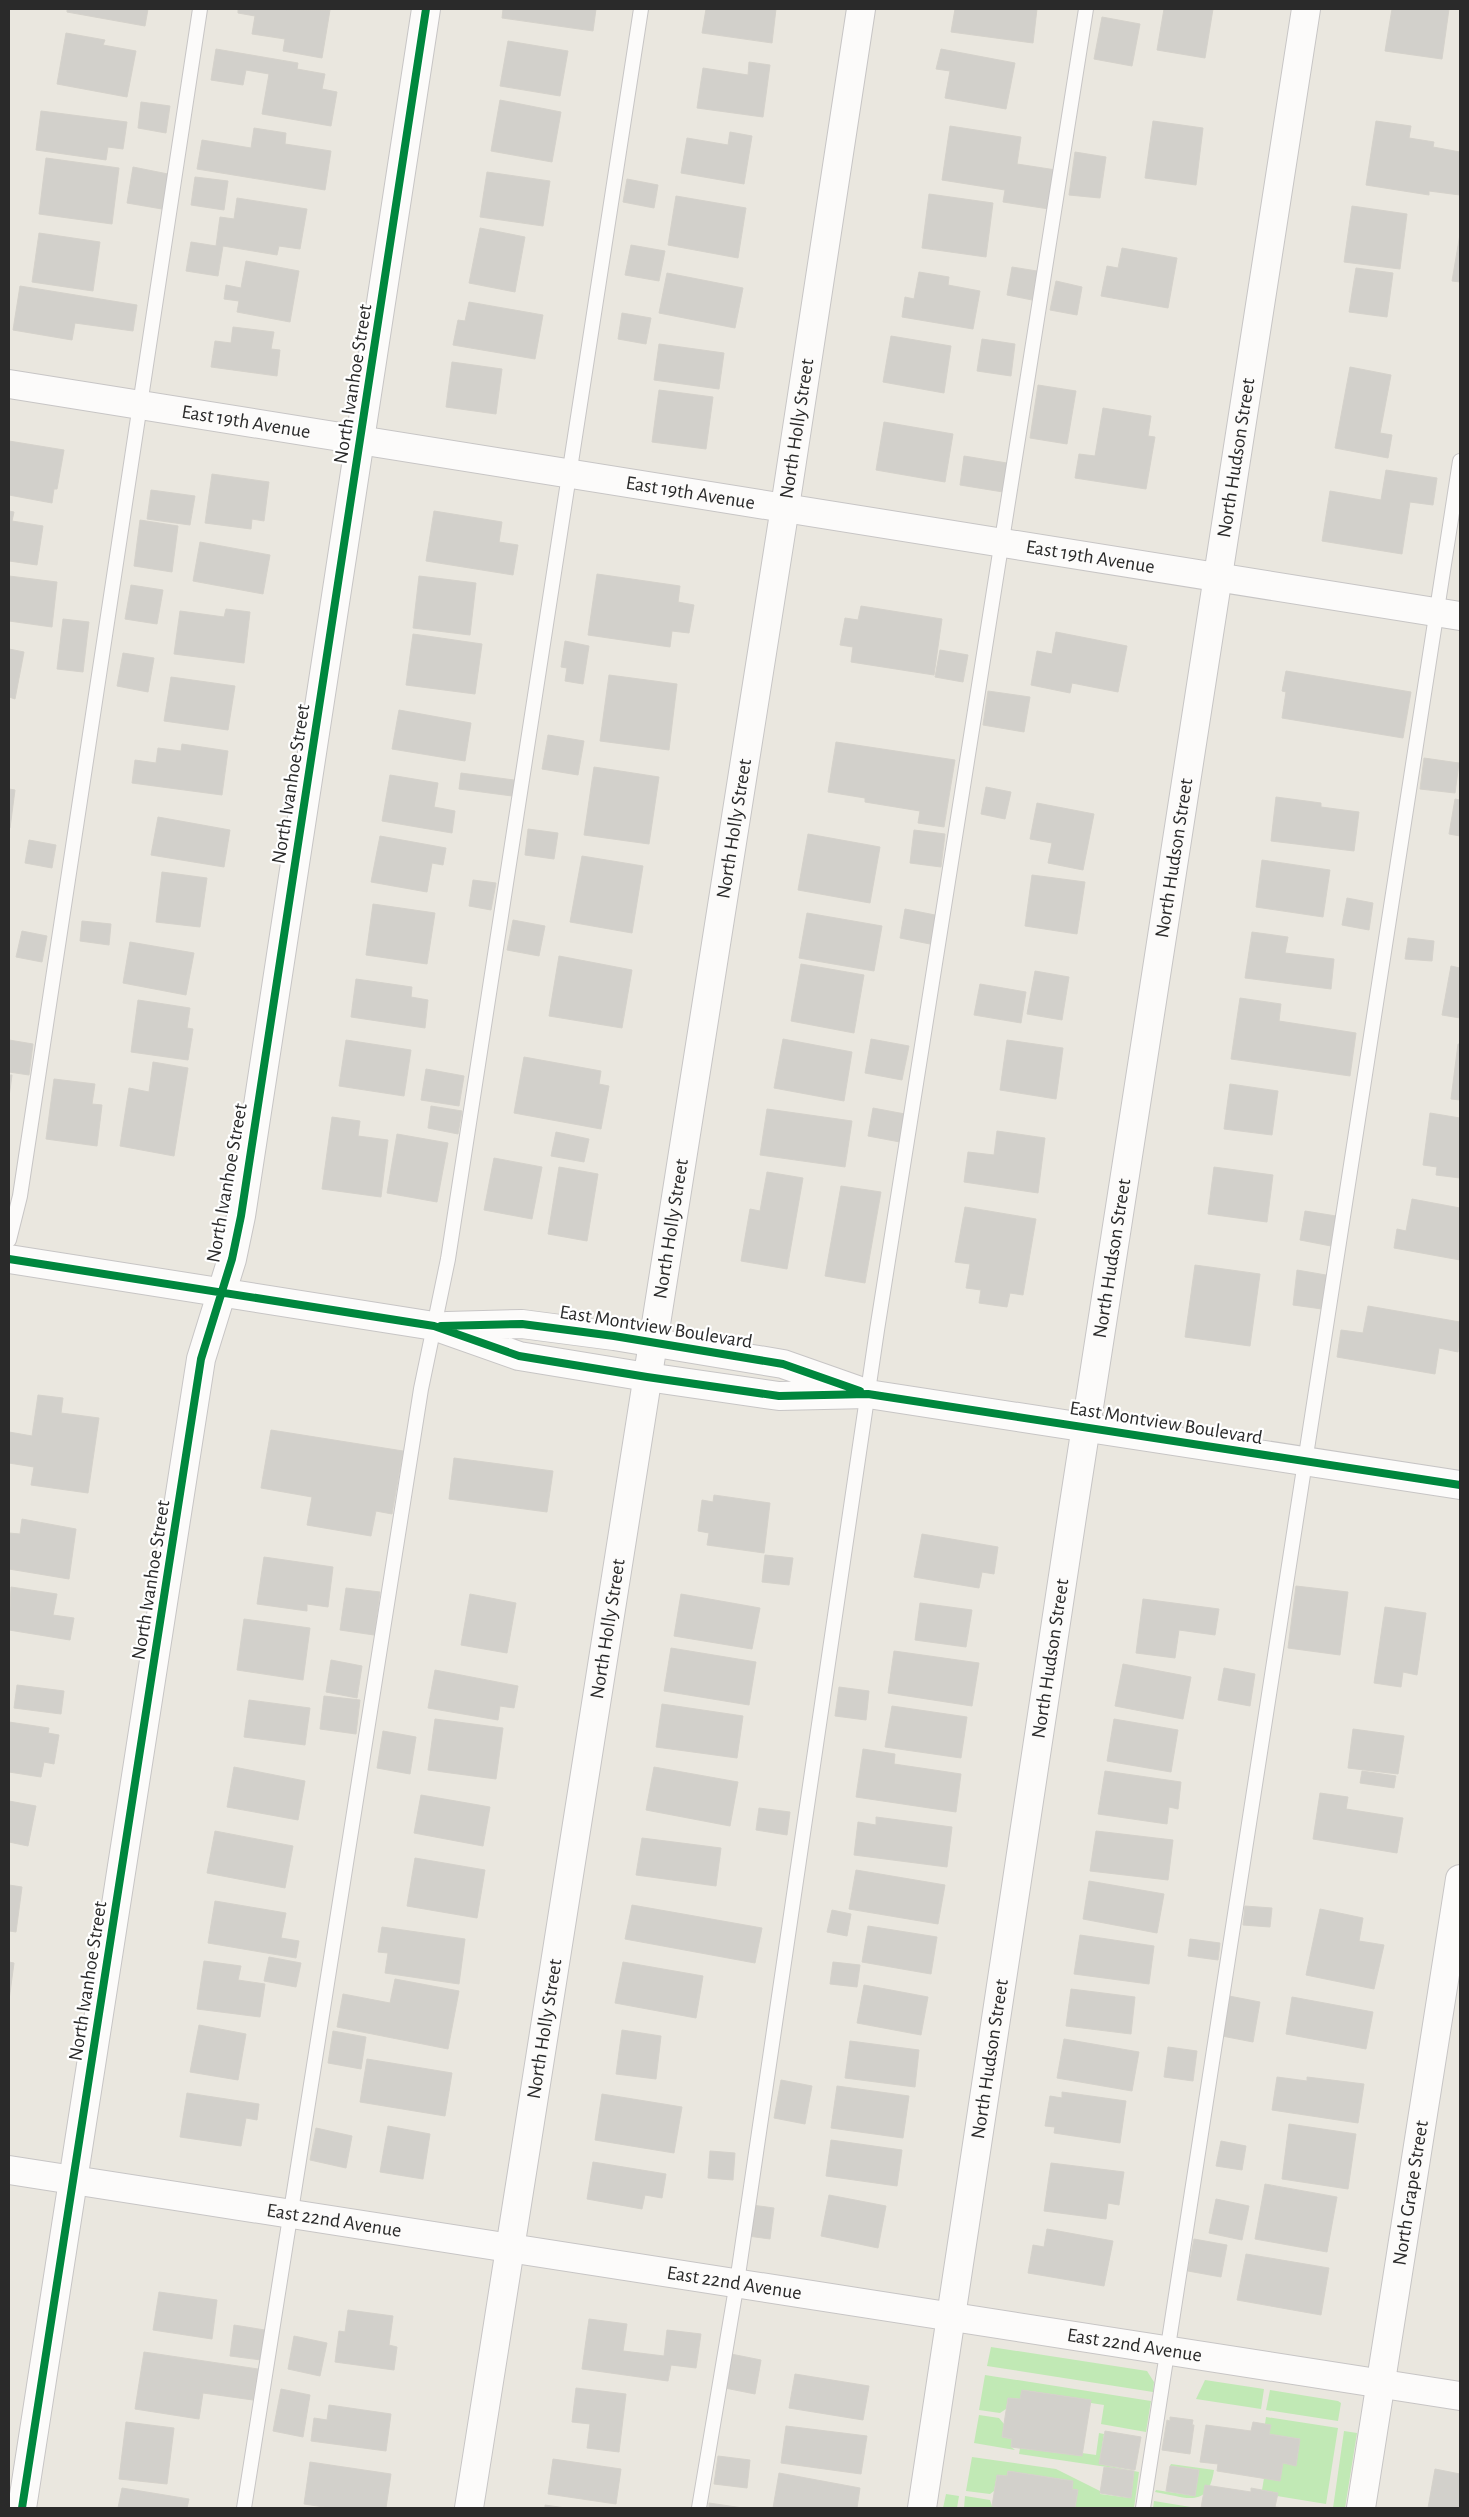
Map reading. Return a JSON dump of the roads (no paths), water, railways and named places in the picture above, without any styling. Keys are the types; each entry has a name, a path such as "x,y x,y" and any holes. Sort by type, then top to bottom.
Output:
{"street":[{"name":"North Ivanhoe Street","path":"22,2508 201,1360 237,1238 426,9"},
{"name":"North Holly Street","path":"469,2508 785,508 861,9"},
{"name":"North Hudson Street","path":"922,2508 1306,9"},
{"name":"East 19th Avenue","path":"9,384 1448,614"},
{"name":"East Montview Boulevard","path":"9,1259 434,1326 519,1356 647,1377 779,1396 868,1394 1460,1485"},
{"name":"East Montview Boulevard","path":"434,1326 522,1324 653,1342 783,1364 868,1394"},
{"name":"North Grape Street","path":"1361,2508 1460,1879"},
{"name":"East 22nd Avenue","path":"9,2170 952,2315 1460,2396"}],"lane":[{"path":"9,1240 20,1196 200,9"},
{"path":"244,2508 421,1389 448,1259 641,9"},
{"path":"699,2508 737,2282 868,1394 1000,542 1086,9"},
{"path":"1143,2508 1306,1461 1448,614 1460,460"}]}
